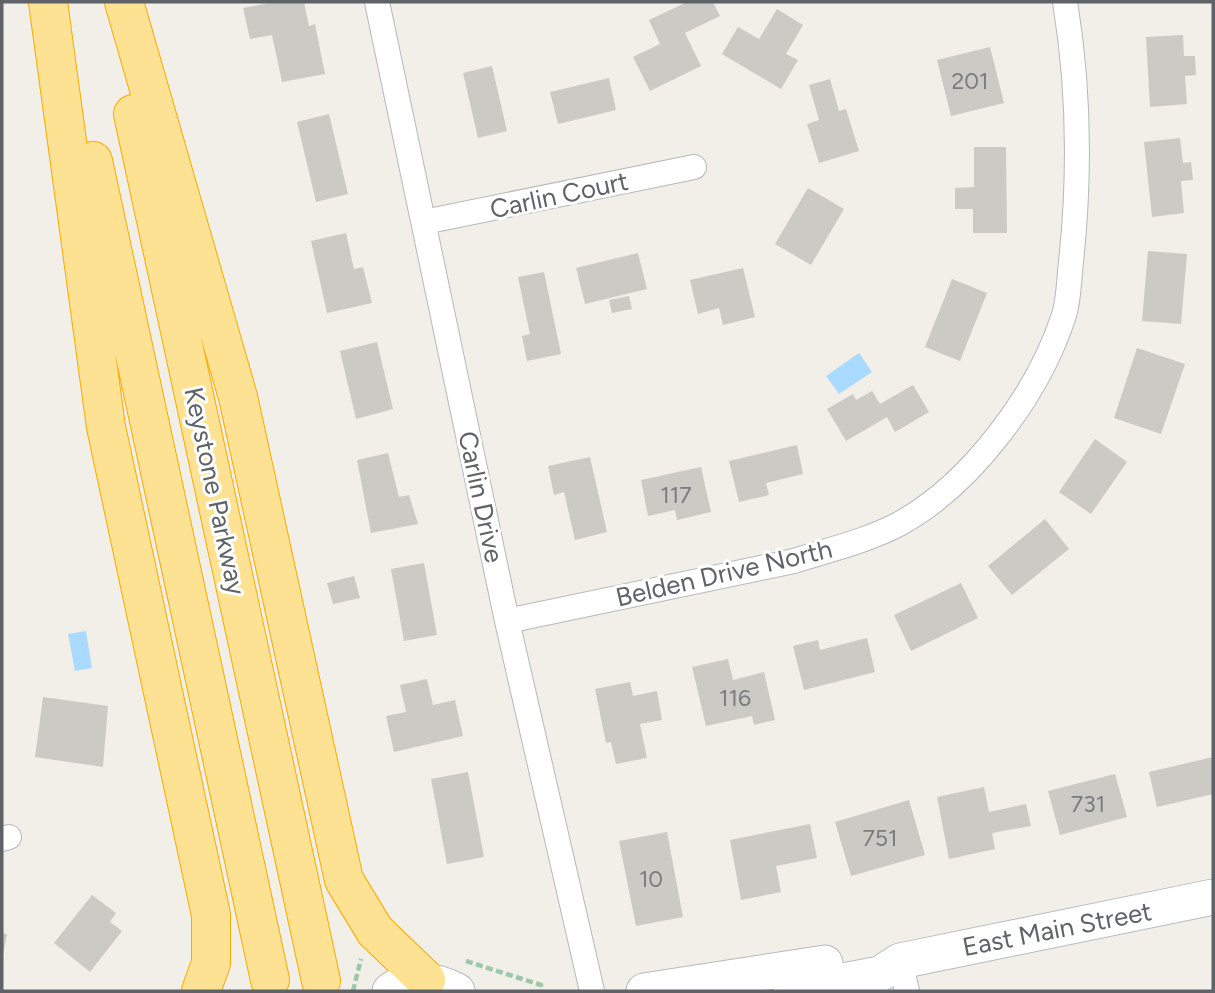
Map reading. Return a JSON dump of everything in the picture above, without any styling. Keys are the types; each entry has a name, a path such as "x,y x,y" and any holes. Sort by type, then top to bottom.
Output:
{"highway":[{"path":"48,2 106,427 211,915 211,963 201,991"},
{"name":"Keystone Parkway","path":"59,2 270,979"},
{"name":"Keystone Parkway","path":"109,2 337,986"},
{"path":"124,2 238,397 344,880 375,932 448,977"}],"main road":[{"name":"East Main Street","path":"792,991 880,974 904,976 1213,897"},
{"name":"East Main Street","path":"644,991 878,953 904,976"},
{"path":"390,991 410,981 448,977"}],"street":[{"name":"Carlin Drive","path":"377,2 507,621 592,991"},
{"name":"Belden Drive North","path":"507,621 794,561 840,547 899,524 945,490 972,464 1026,399 1065,312 1076,196 1074,87 1065,2"},
{"name":"Carlin Court","path":"424,222 694,167"}],"path":[{"path":"337,986 364,954"},
{"path":"448,977 541,985 540,991"}],"water":[{"path":"859,353 872,372 839,394 826,376"},
{"path":"86,631 92,668 75,671 68,634"}],"building":[{"path":"275,2 304,2 309,26 315,24 325,74 282,82 272,35 250,39 243,8"},
{"path":"687,2 713,2 720,16 685,33 701,66 650,91 633,57 660,44 649,20"},
{"path":"777,9 803,25 786,54 798,60 781,89 722,54 738,27 759,39"},
{"path":"1183,35 1184,56 1195,56 1196,75 1185,76 1187,104 1150,107 1146,37"},
{"path":"990,47 1004,103 951,116 937,60"},
{"path":"492,66 507,131 478,138 463,73"},
{"path":"609,78 616,110 558,124 550,92"},
{"path":"830,79 839,111 846,109 859,151 819,163 807,124 819,120 809,85"},
{"path":"329,114 348,194 316,202 297,122"},
{"path":"1180,138 1183,163 1191,162 1193,180 1181,181 1184,213 1152,217 1144,142"},
{"path":"974,147 1006,147 1007,233 973,233 973,209 955,209 955,188 974,187"},
{"path":"808,188 844,209 811,265 775,244"},
{"path":"346,233 354,269 363,267 372,303 327,313 311,241"},
{"path":"1148,251 1187,254 1181,324 1142,321"},
{"path":"638,253 647,289 585,304 576,268"},
{"path":"743,268 755,317 723,325 719,308 698,314 690,280"},
{"path":"544,272 561,354 527,361 522,336 530,334 518,277"},
{"path":"952,279 987,293 960,361 925,347"},
{"path":"629,296 632,309 612,313 609,300"},
{"path":"377,342 393,409 356,419 340,351"},
{"path":"1137,348 1185,364 1161,434 1114,418"},
{"path":"913,385 929,412 895,432 887,417 846,441 827,409 853,394 856,400 872,391 880,404"},
{"path":"1095,439 1127,462 1091,514 1059,492"},
{"path":"797,445 803,474 766,483 769,495 739,502 729,461"},
{"path":"388,453 399,497 409,495 418,524 371,533 357,460"},
{"path":"590,457 607,532 575,540 564,492 554,495 548,466"},
{"path":"701,467 711,512 677,520 675,510 648,516 641,480"},
{"path":"1045,519 1069,549 1012,595 988,566"},
{"path":"424,563 437,635 404,641 391,569"},
{"path":"354,576 360,598 333,604 327,583"},
{"path":"961,583 978,618 911,651 894,615"},
{"path":"867,638 875,672 804,690 793,646 818,640 820,650"},
{"path":"728,659 733,680 764,672 775,720 754,725 752,716 706,726 692,667"},
{"path":"427,679 433,705 455,700 463,736 394,752 386,716 406,712 400,685"},
{"path":"630,682 633,696 657,691 662,720 640,724 647,758 616,764 611,742 606,743 595,689"},
{"path":"43,697 108,706 103,767 35,757"},
{"path":"1213,757 1213,794 1157,807 1149,772"},
{"path":"468,772 484,857 447,864 431,779"},
{"path":"1115,774 1127,817 1060,835 1048,791"},
{"path":"984,787 989,812 1026,804 1031,826 992,833 995,849 949,859 937,797"},
{"path":"909,800 925,855 851,876 835,822"},
{"path":"810,824 817,858 776,866 781,892 741,900 730,840"},
{"path":"667,832 683,917 636,926 619,841"},
{"path":"92,895 116,913 110,922 122,931 90,972 54,943"},
{"path":"2,933 7,934 3,955 2,955"}]}
